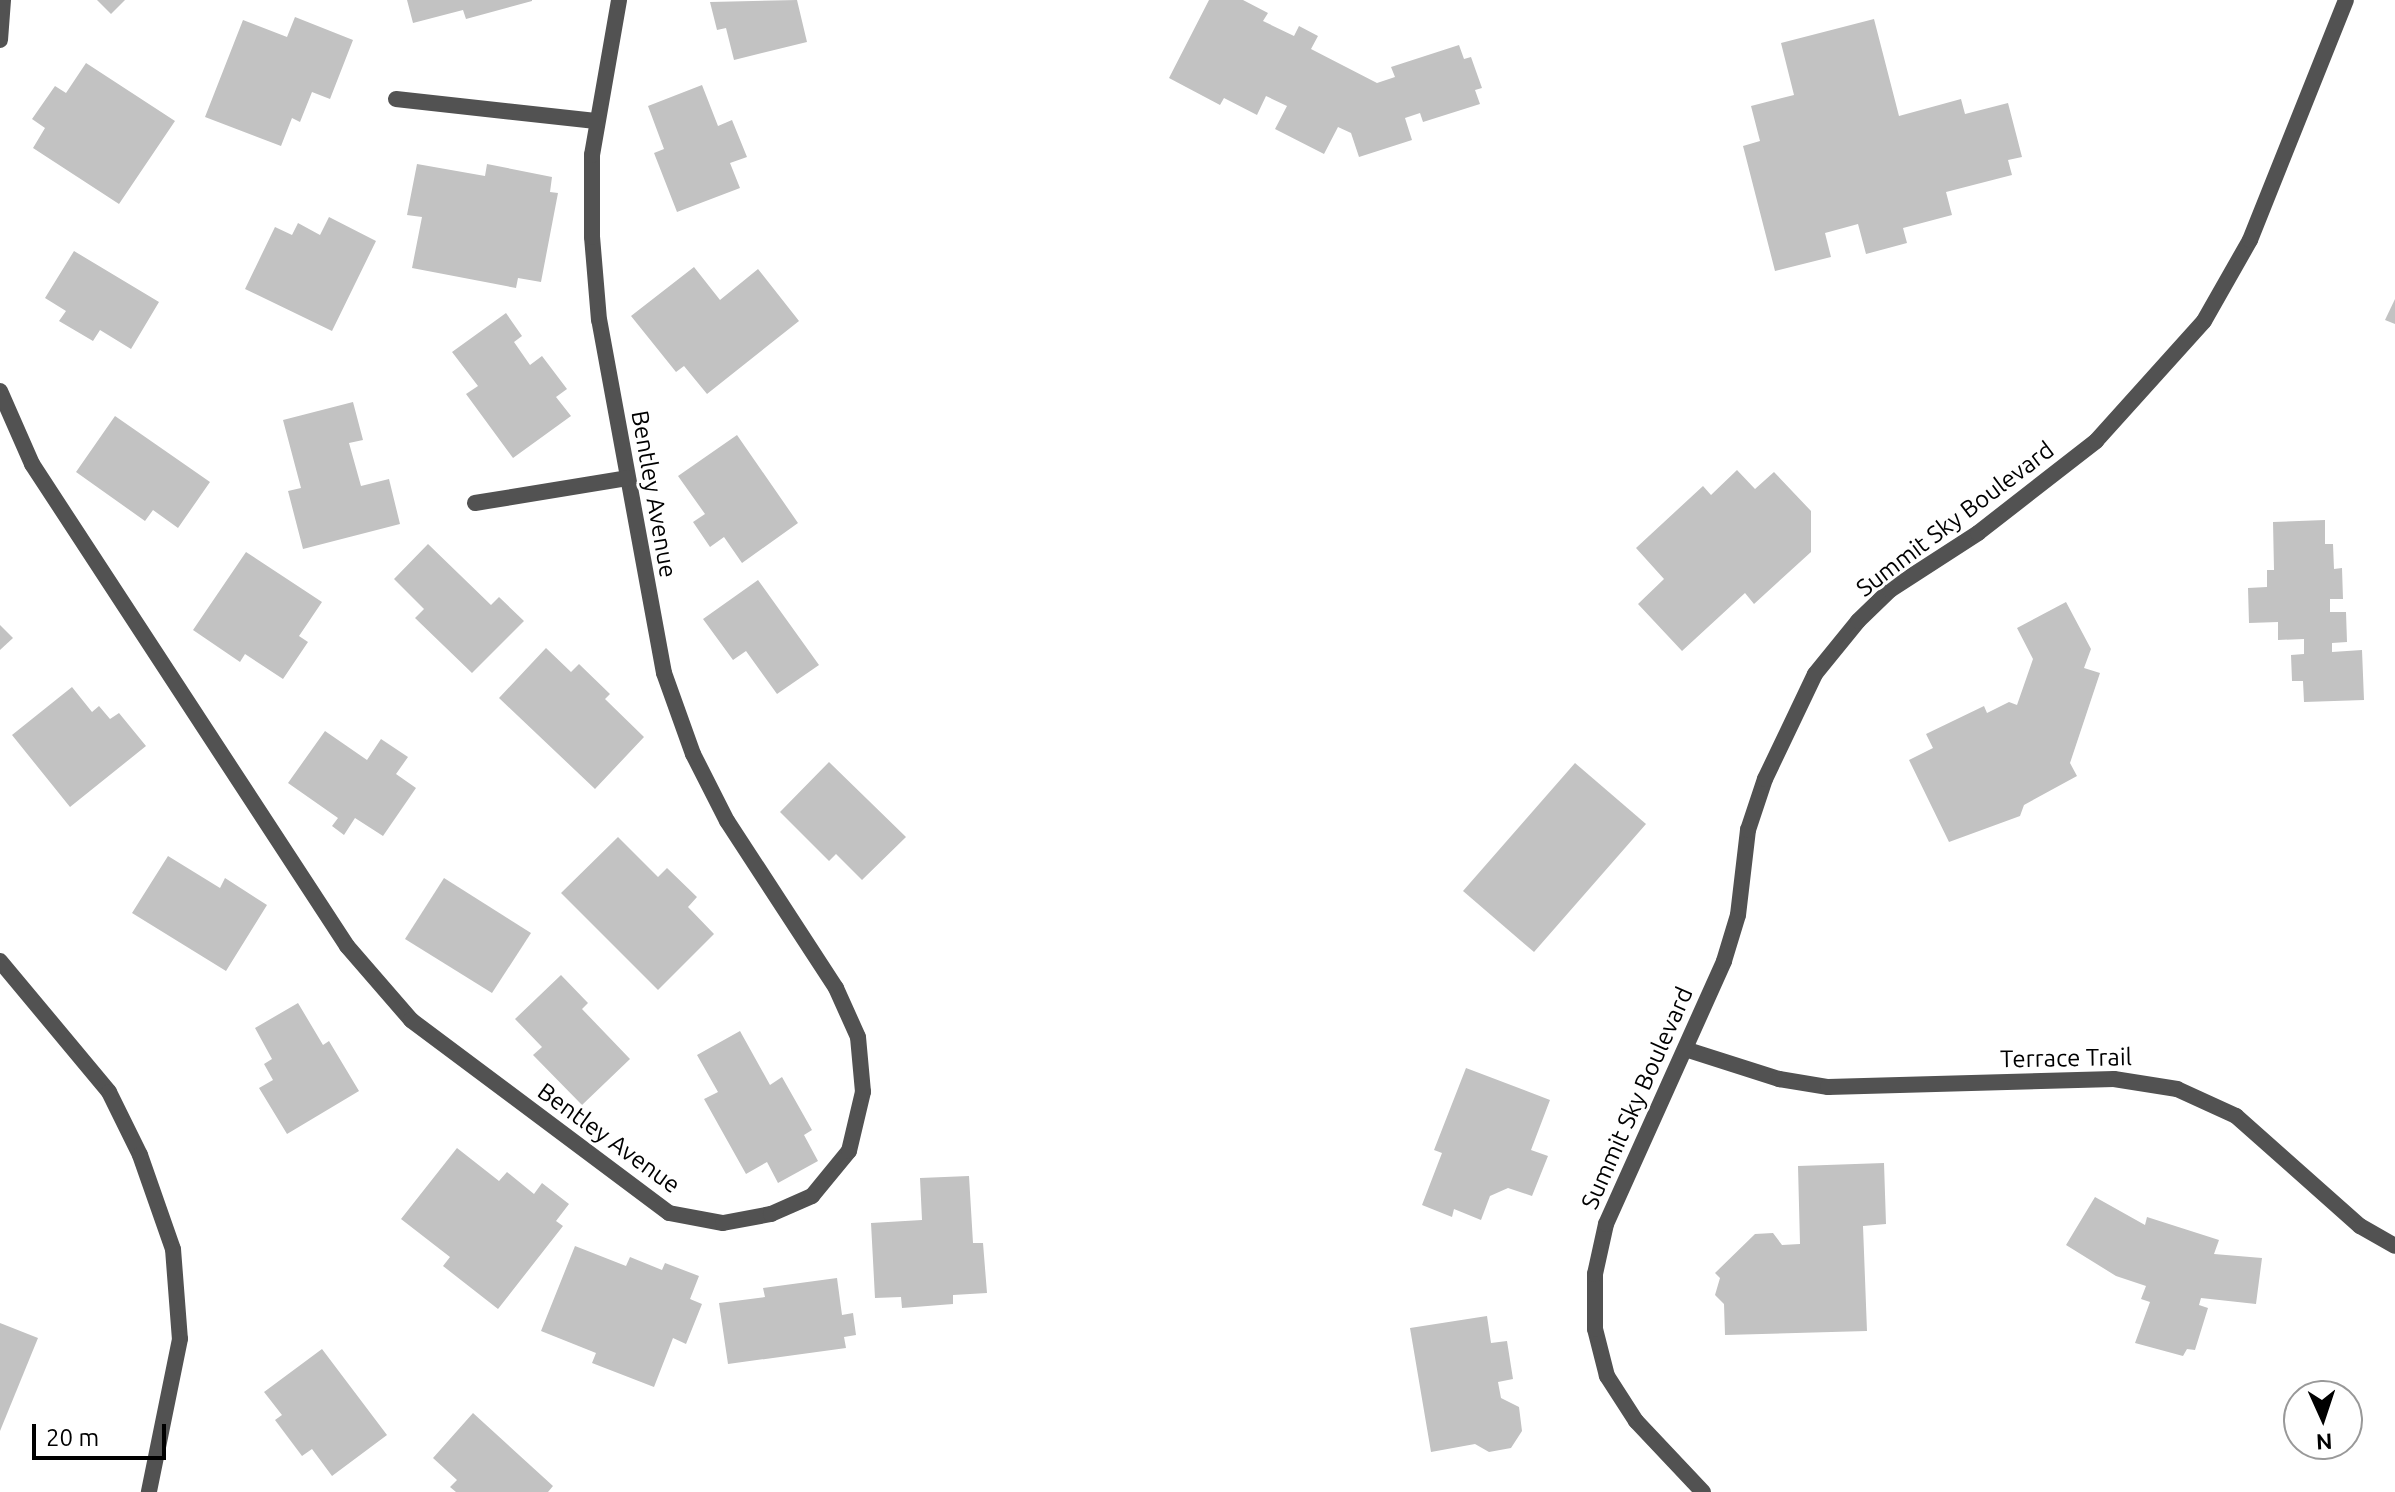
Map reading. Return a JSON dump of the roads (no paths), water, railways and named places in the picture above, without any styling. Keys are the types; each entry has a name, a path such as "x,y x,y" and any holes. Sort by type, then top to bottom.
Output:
{"street":[{"path":"0,40 3,0"},
{"name":"Bentley Avenue","path":"0,391 32,464 347,946 411,1020 669,1213 723,1223 771,1214 812,1196 849,1151 863,1092 858,1037 836,988 763,881 693,754 664,673 599,320 592,237 596,121 619,0"},
{"name":"Summit Sky Boulevard","path":"1703,1492 1620,1401 1600,1353 1594,1298 1606,1224 1688,1050 1735,926 1756,803 1815,674 1890,590 2040,488 2096,441 2175,359 2217,300 2250,240 2346,0"},
{"path":"396,99 596,121"},
{"path":"475,503 627,478"},
{"path":"0,961 109,1092 140,1155 173,1249 180,1339 149,1492"},
{"name":"Terrace Trail","path":"1688,1050 1779,1079 1828,1087 2114,1079 2177,1089 2248,1124 2360,1226 2395,1246"}]}
